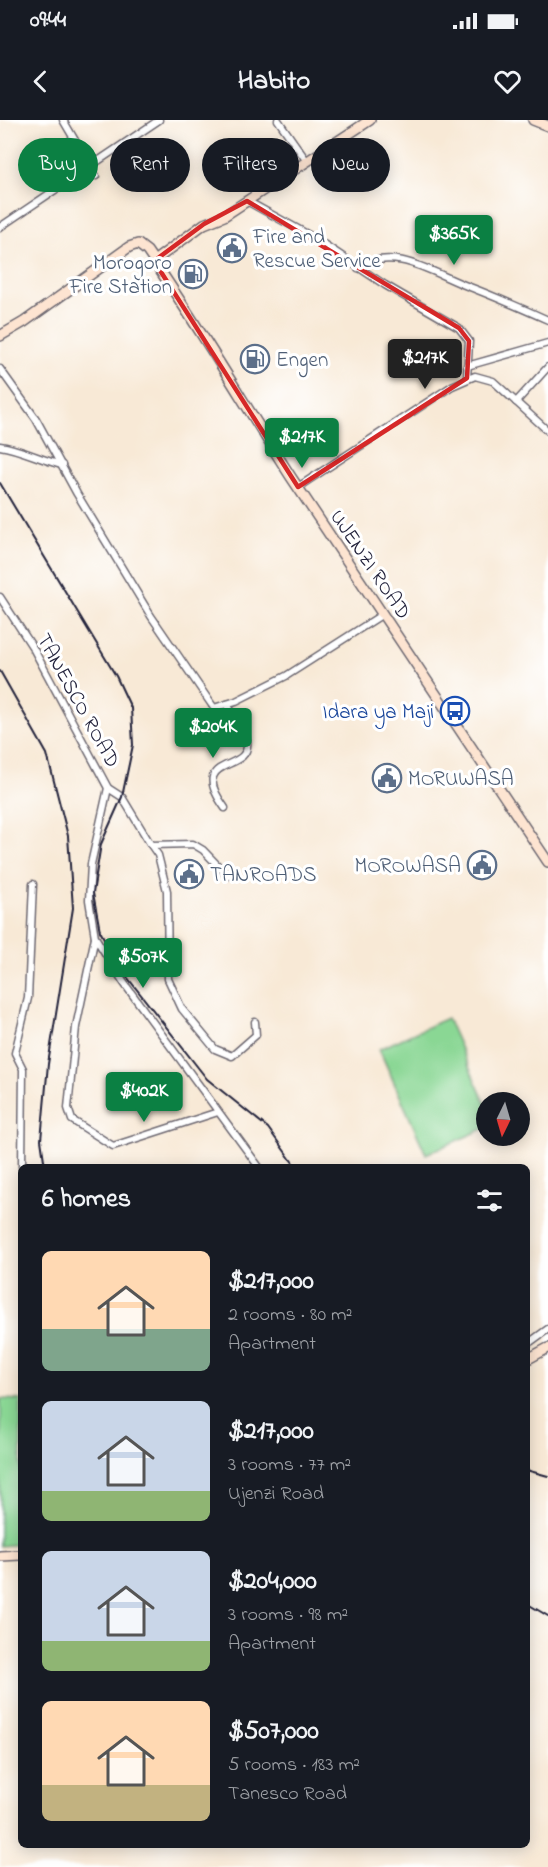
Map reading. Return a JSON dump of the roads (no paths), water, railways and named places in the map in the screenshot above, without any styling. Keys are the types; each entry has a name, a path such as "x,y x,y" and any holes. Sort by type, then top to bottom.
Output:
{"street":[{"path":"63,120 73,138"},
{"path":"98,161 159,120"},
{"path":"278,120 306,160"},
{"path":"154,261 204,224 224,216 370,120"},
{"path":"533,120 547,126"},
{"path":"0,227 52,192"},
{"path":"247,201 316,239 358,268 459,328 469,341 467,378"},
{"name":"UJENZI ROAD","path":"0,336 24,322 129,247 138,244 154,261 205,336 298,487 548,862"},
{"path":"358,268 374,260 387,259 418,265 548,320"},
{"path":"467,366 548,343"},
{"path":"516,402 548,367"},
{"path":"0,369 19,393 113,553 214,708 286,676 384,614"},
{"path":"298,487 467,378 486,377 548,431"},
{"path":"0,446 13,448 39,459 62,465"},
{"name":"TANESCO ROAD","path":"0,597 33,648 108,788 91,864 89,900 95,937 124,983 257,1164"},
{"path":"225,808 212,790 212,779 216,772 238,759 246,749 247,742 226,704"},
{"path":"108,788 122,797 158,855 167,891 168,979 182,1009 215,1049 232,1056 256,1035 255,1022"},
{"path":"151,845 193,844 203,850 228,876"},
{"path":"22,1164 23,1069 15,1053 28,998 33,884"},
{"path":"95,937 76,1027 69,1115 79,1126 113,1146 218,1112"},
{"path":"530,1342 548,1329"},
{"path":"530,1358 548,1348"},
{"path":"0,1556 18,1555"}],"railway":[{"path":"0,483 116,676 131,708 133,745 122,797 101,844 93,893 100,931 120,968 207,1079 268,1128 294,1164"},
{"path":"0,671 47,754 68,836 73,908 48,1064 41,1140 45,1164"},
{"path":"530,1471 548,1476"},
{"path":"530,1605 548,1616"}],"place":[{"name":"Fire and Rescue Service","path":"232,248"},
{"name":"Morogoro Fire Station","path":"193,274"},
{"name":"Engen","path":"255,359"},
{"name":"Idara ya Maji","path":"455,711"},
{"name":"MORUWASA","path":"387,778"},
{"name":"MOROWASA","path":"482,865"},
{"name":"TANROADS","path":"189,874"}]}
